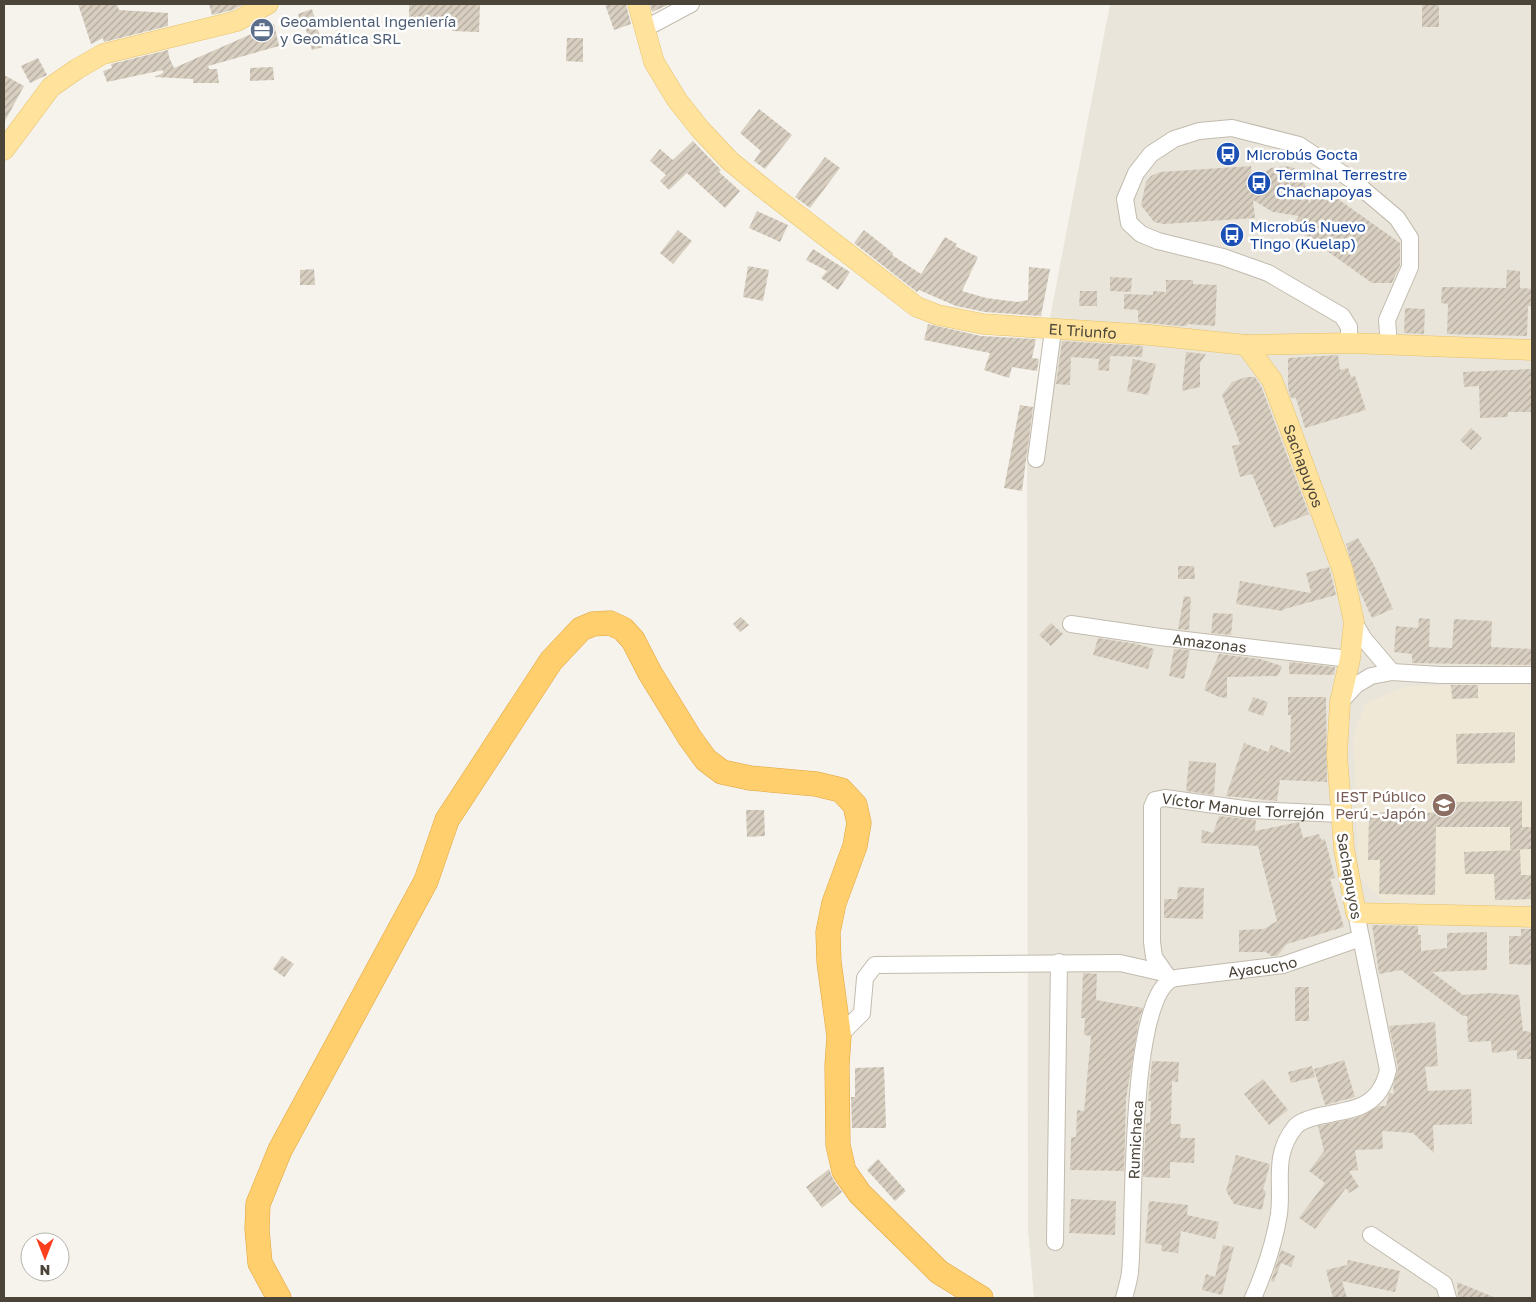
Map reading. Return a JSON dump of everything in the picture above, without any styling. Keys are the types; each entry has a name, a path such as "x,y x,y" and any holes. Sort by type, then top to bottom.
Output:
{"highway":[{"path":"279,1298 260,1263 257,1228 258,1204 280,1150 426,881 448,820 531,689 552,661 581,629 593,624 610,623 623,628 633,640 650,673 690,738 706,760 722,772 750,778 816,784 841,790 855,805 859,823 855,846 834,903 828,932 829,962 839,1036 838,1145 844,1171 860,1194 939,1272 981,1298"}],"main road":[{"path":"4,150 51,88 90,61 103,54 120,49 237,21 268,4"},
{"name":"El Triunfo","path":"638,4 654,62 677,100 700,129 730,161 917,307 938,315 983,324 1150,335 1246,345 1349,343 1532,350"},
{"name":"Sachapuyos","path":"1246,345 1272,380 1342,571 1354,622 1350,659 1340,702 1337,756 1344,849 1356,913"},
{"path":"1356,913 1532,917"}],"street":[{"path":"646,28 691,4"},
{"path":"1349,343 1349,327 1342,316 1268,273 1223,257 1158,241 1141,234 1129,223 1125,199 1136,173 1151,154 1174,139 1199,131 1232,128 1299,145 1352,180 1397,218 1410,238 1410,267 1387,320 1389,345"},
{"path":"1036,459 1053,330"},
{"path":"1354,622 1364,639 1392,672"},
{"name":"Amazonas","path":"1071,624 1160,637 1350,659"},
{"path":"1340,702 1356,685 1371,676 1392,672 1440,675 1532,675"},
{"name":"Víctor Manuel Torrejón","path":"1165,979 1154,957 1152,942 1152,807 1156,800 1165,798 1251,810 1340,814"},
{"name":"Sachapuyos","path":"1253,1298 1274,1241 1279,1213 1279,1162 1284,1142 1297,1125 1311,1118 1366,1104 1377,1096 1384,1086 1388,1070 1356,913"},
{"name":"Ayacucho","path":"839,1036 862,1013 865,978 875,965 1059,962 1120,964 1165,979 1283,965 1361,938"},
{"path":"1055,1242 1059,962"},
{"name":"Rumichaca","path":"1124,1298 1130,1272 1140,1062 1148,1026 1165,979"},
{"path":"1371,1235 1444,1284 1448,1298"}],"shaded area":[{"path":"1110,4 1532,4 1532,1298 1034,1298 1028,1229 1027,438"},
{"name":"IEST Público Perú - Japón","path":"1532,685 1532,906 1385,904 1359,875 1353,736 1366,703 1407,686"}],"building":[{"path":"78,4 117,4 119,10 168,13 168,26 104,42 103,38 91,44"},
{"path":"209,4 244,4 233,10 212,15"},
{"path":"409,4 480,4 479,32 452,31 453,20 409,18"},
{"path":"605,4 626,4 631,24 614,30"},
{"path":"650,4 670,4 652,12"},
{"path":"1422,4 1439,4 1439,27 1422,27"},
{"path":"312,9 323,47 312,50 305,26 302,27 298,14"},
{"path":"274,24 279,46 208,66 209,69 217,69 219,83 193,83 193,79 154,77 163,73 163,70 107,82 103,71 112,68 111,64 168,50 174,68"},
{"path":"567,38 583,38 583,62 566,61"},
{"path":"38,58 47,75 30,83 21,66"},
{"path":"273,67 274,80 250,81 250,68"},
{"path":"4,75 24,86 4,123"},
{"path":"759,109 792,135 765,169 754,161 761,151 740,133"},
{"path":"693,141 721,170 719,172 740,191 725,208 687,173 669,190 660,181 666,175 650,161 660,149 673,160"},
{"path":"825,157 840,168 810,208 795,197"},
{"path":"1251,166 1252,181 1271,168 1286,166 1294,168 1304,180 1309,203 1321,187 1400,243 1400,265 1392,283 1372,283 1292,226 1299,216 1273,212 1253,200 1255,218 1164,224 1154,222 1141,205 1146,182 1151,176 1160,172"},
{"path":"757,211 788,225 780,242 749,228"},
{"path":"678,230 692,241 673,264 660,253"},
{"path":"864,230 893,253 892,255 921,274 945,237 957,244 955,246 978,257 962,291 986,298 1017,302 1028,300 1029,267 1050,269 1041,316 985,312 956,306 919,290 917,292 854,243"},
{"path":"813,249 850,272 838,290 821,278 827,271 806,260"},
{"path":"748,266 769,270 763,301 743,297"},
{"path":"314,269 315,285 300,285 300,270"},
{"path":"1507,270 1520,271 1520,288 1532,289 1532,306 1528,306 1527,336 1447,334 1448,304 1441,303 1442,287 1506,288"},
{"path":"1110,277 1132,278 1131,292 1110,291"},
{"path":"1166,280 1193,280 1193,284 1217,285 1215,326 1187,324 1187,326 1181,326 1138,322 1138,310 1124,309 1124,294 1153,295 1153,291 1166,292"},
{"path":"1080,291 1097,291 1097,306 1079,306"},
{"path":"1405,308 1425,309 1424,334 1404,333"},
{"path":"928,324 981,336 1036,339 1032,358 1039,359 1037,371 1012,367 1009,378 984,370 990,353 924,340"},
{"path":"1062,341 1143,346 1142,357 1110,356 1109,371 1098,370 1099,359 1071,357 1070,385 1056,384"},
{"path":"1186,352 1206,354 1200,363 1200,387 1182,391"},
{"path":"1338,355 1340,370 1348,368 1351,377 1355,376 1366,410 1305,428 1296,398 1291,398 1288,388 1288,358"},
{"path":"1133,359 1156,364 1148,395 1127,391"},
{"path":"1532,369 1532,412 1508,412 1508,417 1480,418 1479,386 1464,387 1463,372"},
{"path":"1246,377 1255,377 1261,386 1309,514 1274,528 1252,474 1240,477 1232,446 1240,444 1222,395 1232,382"},
{"path":"1020,405 1033,407 1022,491 1004,488"},
{"path":"1471,428 1482,438 1471,450 1460,440"},
{"path":"1358,538 1374,565 1393,609 1372,618 1359,590 1346,544"},
{"path":"1178,566 1194,566 1195,579 1178,579"},
{"path":"1329,567 1336,595 1284,609 1283,611 1236,604 1240,581 1311,593 1306,573"},
{"path":"1184,596 1191,597 1189,630 1178,629"},
{"path":"1213,613 1233,614 1231,635 1211,633"},
{"path":"741,617 749,625 740,632 733,624"},
{"path":"1419,618 1430,619 1429,647 1452,648 1454,619 1492,621 1491,647 1532,649 1532,665 1412,663 1412,654 1394,652 1396,626 1418,628"},
{"path":"1051,623 1063,634 1051,646 1039,635"},
{"path":"1098,638 1137,644 1154,649 1148,669 1093,655"},
{"path":"1174,649 1190,650 1184,679 1169,676"},
{"path":"1219,654 1260,659 1282,666 1278,676 1227,677 1227,698 1219,697 1204,690"},
{"path":"1289,662 1335,667 1334,675 1289,674"},
{"path":"1451,685 1478,685 1478,698 1452,699"},
{"path":"1253,697 1268,702 1263,716 1248,711"},
{"path":"1288,697 1326,697 1327,782 1280,780 1277,801 1226,796 1244,743 1268,752 1271,745 1290,753 1291,715 1288,715"},
{"path":"1515,732 1515,763 1457,764 1456,734"},
{"path":"1189,761 1216,763 1214,795 1186,791"},
{"path":"1522,801 1522,827 1532,827 1532,849 1510,850 1510,827 1436,827 1435,895 1379,894 1380,860 1368,860 1369,812 1453,813 1453,802"},
{"path":"746,810 764,810 765,836 747,837"},
{"path":"1219,816 1256,820 1255,831 1299,822 1303,838 1319,834 1321,840 1325,839 1335,878 1330,879 1344,927 1287,944 1277,956 1271,956 1266,952 1239,952 1239,930 1264,929 1277,921 1258,846 1201,843 1202,830 1213,833"},
{"path":"1520,850 1521,875 1532,875 1532,899 1495,900 1494,874 1465,874 1464,852"},
{"path":"1178,887 1204,888 1203,919 1164,918 1164,899 1177,899"},
{"path":"1372,925 1418,926 1418,935 1421,935 1421,951 1447,948 1447,933 1487,932 1487,970 1432,972 1463,995 1489,993 1519,995 1523,1031 1532,1032 1532,1059 1517,1059 1517,1050 1492,1053 1491,1041 1468,1042 1467,1016 1463,1016 1401,970 1379,974"},
{"path":"1521,929 1532,929 1532,965 1509,964 1509,936 1521,936"},
{"path":"282,956 294,964 284,977 273,969"},
{"path":"1083,973 1097,974 1096,1000 1143,1008 1139,1020 1126,1099 1124,1171 1070,1170 1071,1137 1076,1137 1077,1110 1084,1111 1091,1036 1084,1035 1085,1018 1081,1018"},
{"path":"1295,987 1309,987 1309,1021 1295,1021"},
{"path":"1435,1022 1438,1066 1425,1067 1428,1091 1471,1089 1472,1124 1433,1125 1434,1153 1413,1133 1382,1131 1383,1149 1355,1150 1358,1170 1349,1171 1359,1187 1349,1193 1346,1188 1315,1229 1299,1218 1325,1183 1309,1171 1324,1151 1318,1126 1356,1118 1379,1106 1386,1106 1389,1093 1394,1094 1393,1086 1398,1068 1389,1026"},
{"path":"1344,1060 1355,1097 1325,1105 1314,1069"},
{"path":"1152,1061 1179,1062 1178,1082 1172,1081 1171,1124 1181,1124 1180,1138 1195,1138 1194,1163 1170,1162 1170,1178 1143,1177 1146,1123 1150,1123 1151,1101 1148,1101"},
{"path":"1312,1066 1315,1077 1291,1083 1288,1072"},
{"path":"884,1067 886,1128 852,1128 851,1097 855,1097 855,1068"},
{"path":"1263,1079 1288,1110 1269,1125 1244,1094"},
{"path":"1236,1155 1270,1164 1263,1190 1266,1191 1262,1210 1234,1204 1226,1191"},
{"path":"878,1159 906,1191 895,1201 867,1170"},
{"path":"829,1169 842,1192 822,1208 806,1187"},
{"path":"1071,1199 1116,1201 1115,1235 1069,1233"},
{"path":"1149,1201 1188,1205 1187,1215 1219,1222 1215,1239 1181,1231 1178,1253 1161,1251 1162,1245 1145,1243"},
{"path":"1223,1245 1234,1247 1222,1295 1202,1290 1206,1274 1215,1277"},
{"path":"1281,1250 1295,1256 1291,1267 1281,1263 1274,1282 1271,1281"},
{"path":"1348,1260 1400,1271 1395,1292 1342,1281 1347,1298 1333,1298 1326,1270 1347,1265"},
{"path":"1457,1282 1496,1298 1458,1298"}],"place":[{"name":"Geoambiental Ingeniería y Geomática SRL","path":"262,30"},
{"name":"Microbús Gocta","path":"1228,154"},
{"name":"Terminal Terrestre Chachapoyas","path":"1259,183"},
{"name":"Microbús Nuevo Tingo (Kuelap)","path":"1232,235"},
{"name":"IEST Público Perú - Japón","path":"1444,805"}]}
